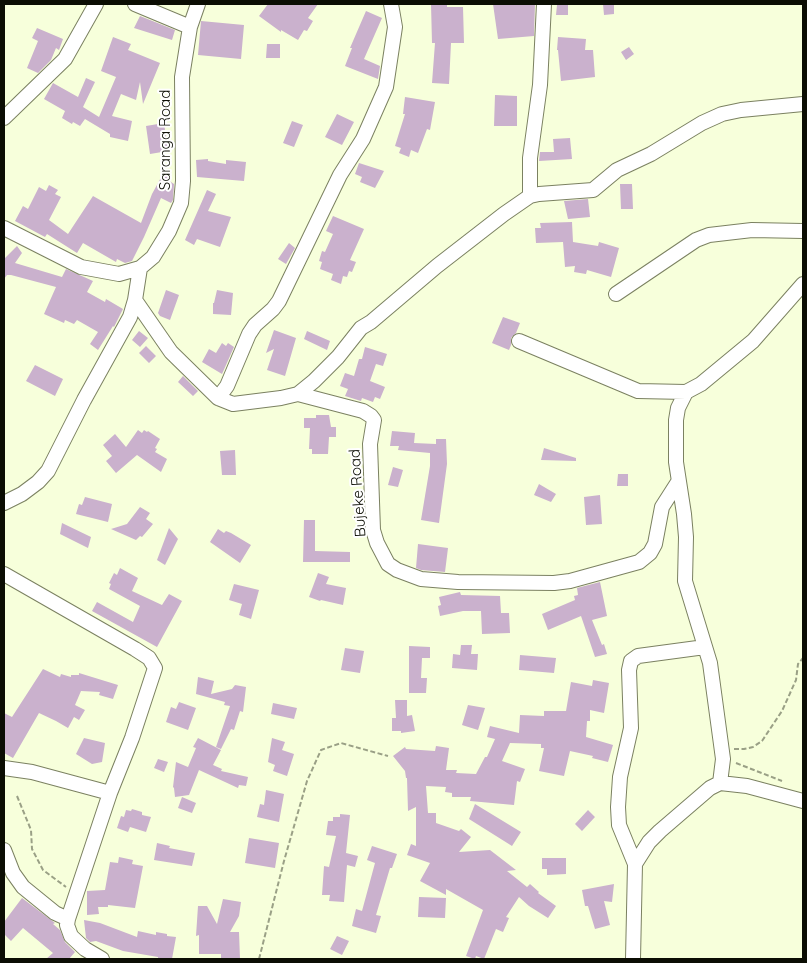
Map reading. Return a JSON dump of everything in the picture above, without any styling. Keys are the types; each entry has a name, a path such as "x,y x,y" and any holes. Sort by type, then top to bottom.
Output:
{"street":[{"path":"4,118 66,59 96,4"},
{"path":"135,4 190,27"},
{"name":"Saranga Road","path":"140,268 153,257 169,231 180,203 183,181 182,77 190,27 198,4"},
{"path":"135,300 171,352 218,398 228,386 249,334 255,325 279,301 340,175 364,139 386,87 395,27 391,4"},
{"path":"530,196 530,158 540,85 544,4"},
{"path":"298,394 314,382 338,357 361,328 371,322 444,260 530,196 593,190 617,170 651,154 702,123 722,114 740,110 803,104"},
{"path":"4,228 82,267 119,274 140,268 135,300 130,316 88,392 48,472 30,488 4,503"},
{"path":"616,294 696,240 709,235 752,230 803,231"},
{"path":"519,341 638,391 686,392 701,384 753,341 803,284"},
{"path":"686,392 678,408 676,420 676,462 685,522 685,581 710,663 722,752 720,783"},
{"name":"Bujeke Road","path":"218,398 233,404 282,398 298,394 363,411 371,416 374,420 370,444 373,530 380,550 388,564 397,570 421,579 458,582 554,583 570,581 639,562 650,553 662,507 678,482"},
{"path":"4,574 135,649 154,663 153,677 132,738 110,793 68,919 67,925 71,936 85,949 102,959"},
{"path":"633,959 635,864 619,825 618,807 620,777 631,728 629,670 631,661 638,656 650,653 705,647"},
{"path":"4,768 32,772 110,793"},
{"path":"635,864 649,842 660,830 710,788 720,783 747,786 803,801"},
{"path":"4,850 13,873 23,887 55,913 68,919"}],"path":[{"path":"722,752 753,747 762,741 782,712 796,680 798,664 803,658"},
{"path":"259,959 284,860 307,781 321,750 341,742 388,756"},
{"path":"722,752 785,782"},
{"path":"17,796 31,830 32,849 43,870 75,896"}],"building":[{"path":"268,4 318,4 308,18 313,21 298,40 281,30 281,32 259,16"},
{"path":"431,4 463,7 464,43 451,43 449,84 432,83 435,43 432,43"},
{"path":"493,4 535,4 534,36 498,39"},
{"path":"603,4 614,4 614,14 604,15"},
{"path":"557,5 568,5 568,15 556,15"},
{"path":"366,11 382,18 364,59 380,66 378,79 345,66 352,48 350,48"},
{"path":"140,16 175,30 172,40 134,28"},
{"path":"201,21 244,25 241,59 198,55"},
{"path":"37,28 63,39 59,50 56,48 51,60 38,73 27,68 38,41 32,38"},
{"path":"113,37 131,44 128,50 160,63 143,104 140,82 136,100 121,94 112,116 132,121 128,141 110,137 110,134 85,119 80,126 73,122 72,124 62,118 65,111 44,99 53,83 78,97 86,78 95,82 83,107 99,117 116,77 101,71"},
{"path":"558,37 586,39 585,50 593,50 595,77 561,81 557,50"},
{"path":"267,44 280,44 280,58 266,58"},
{"path":"629,47 634,54 626,60 621,52"},
{"path":"495,95 517,96 517,126 494,126"},
{"path":"405,97 435,102 430,130 427,129 418,153 411,150 409,157 399,153 401,148 395,146 405,114 403,114"},
{"path":"337,114 354,122 342,145 325,137"},
{"path":"292,121 303,125 294,147 283,143"},
{"path":"164,123 168,151 150,154 146,126"},
{"path":"570,138 572,159 539,161 540,152 554,152 553,139"},
{"path":"208,159 208,161 226,164 226,160 246,162 244,181 197,177 196,160"},
{"path":"359,163 384,171 375,188 360,182 362,177 355,174"},
{"path":"164,172 170,175 168,180 174,184 173,200 171,203 161,198 132,261 125,263 117,259 116,262 83,243 77,253 47,234 45,237 15,221 23,206 28,209 39,187 46,191 49,185 58,190 55,194 61,197 49,220 68,234 93,196 141,223 152,194"},
{"path":"620,184 632,184 633,209 621,209"},
{"path":"207,190 216,194 208,211 231,217 220,247 197,239 194,245 185,240"},
{"path":"588,199 590,217 568,219 564,201"},
{"path":"333,216 364,229 350,260 356,262 352,272 349,271 347,277 343,276 341,284 331,280 333,274 320,269 322,262 319,261 322,251 325,252 333,234 326,231"},
{"path":"572,222 573,242 598,246 599,242 619,248 611,277 587,270 586,274 574,272 575,266 565,267 563,242 536,243 535,228 541,228 540,223"},
{"path":"289,243 295,248 286,264 278,259"},
{"path":"17,246 22,253 15,263 62,277 66,269 93,281 87,292 105,302 106,299 123,309 114,327 98,350 90,344 98,332 77,320 74,324 65,320 64,323 44,314 56,287 11,275 7,275 4,279 4,259"},
{"path":"166,290 179,295 170,320 160,316 158,313"},
{"path":"217,290 233,293 231,315 213,314 213,303"},
{"path":"503,317 520,323 516,333 511,338 509,350 492,343"},
{"path":"274,330 296,338 285,376 267,370 274,349 266,353"},
{"path":"139,331 148,338 140,347 132,340"},
{"path":"307,331 330,341 327,350 304,339"},
{"path":"222,343 226,346 228,343 234,347 222,374 202,362 209,349 216,353"},
{"path":"146,346 156,356 149,363 139,353"},
{"path":"365,347 387,354 383,366 376,364 370,381 385,387 380,399 375,397 373,402 362,398 361,401 345,396 348,389 340,386 345,373 354,376"},
{"path":"35,365 63,379 55,396 26,381"},
{"path":"183,376 198,391 193,396 178,382"},
{"path":"316,415 329,415 331,427 336,427 336,437 329,437 328,454 312,454 312,449 309,449 310,428 304,428 304,418 316,418"},
{"path":"138,430 142,433 144,430 148,431 160,439 155,452 167,459 161,472 137,455 116,473 106,461 112,456 103,445 115,434 126,447"},
{"path":"392,431 415,433 414,443 436,444 436,439 446,439 447,464 439,523 421,520 430,466 430,453 398,450 399,446 390,446"},
{"path":"544,448 576,458 576,461 541,460"},
{"path":"235,450 236,475 222,475 220,451"},
{"path":"393,467 403,470 398,487 388,485"},
{"path":"618,474 628,474 628,486 617,486"},
{"path":"539,484 556,494 551,502 534,495"},
{"path":"600,495 602,524 586,525 584,497"},
{"path":"85,497 112,504 108,522 76,514 79,504 82,505"},
{"path":"140,507 150,513 146,519 153,524 142,537 140,536 136,540 111,529 127,524"},
{"path":"304,520 315,520 315,551 350,552 350,562 303,562"},
{"path":"62,523 91,537 88,548 60,534"},
{"path":"169,528 178,539 165,565 157,560"},
{"path":"218,529 224,533 226,531 231,533 251,545 240,563 210,542"},
{"path":"418,544 448,548 445,572 416,568"},
{"path":"120,568 138,578 132,591 162,605 169,594 182,601 157,647 92,611 97,602 133,622 140,606 109,589 111,584 109,583 114,573 117,575"},
{"path":"318,573 329,577 326,584 346,588 343,605 309,597"},
{"path":"600,582 607,616 592,620 607,654 595,657 581,616 548,630 542,614 575,600 574,596 578,595 577,588"},
{"path":"234,584 259,590 251,619 239,615 242,604 229,600"},
{"path":"460,592 461,595 500,596 501,613 509,613 510,633 482,634 481,611 463,611 440,616 438,606 441,605 439,597"},
{"path":"461,645 472,645 471,654 478,654 477,670 452,668 453,654 460,655"},
{"path":"409,646 430,647 430,658 422,658 421,678 427,678 426,693 409,693"},
{"path":"345,648 364,651 360,673 341,670"},
{"path":"520,655 556,658 554,673 519,670"},
{"path":"43,669 60,677 61,674 71,677 71,675 79,675 79,673 118,685 113,699 99,695 100,692 81,691 75,705 85,710 79,720 74,717 68,728 39,713 13,758 4,753 4,713 12,717"},
{"path":"198,677 214,681 211,694 232,689 235,685 246,687 243,712 240,711 234,730 231,729 221,749 216,747 230,706 224,705 225,702 196,694"},
{"path":"593,680 609,683 604,713 590,710 590,721 587,721 586,737 613,745 608,762 592,758 593,756 570,751 564,776 539,771 544,748 541,748 541,744 510,743 502,761 525,769 520,782 517,781 514,805 470,801 471,797 452,797 452,793 445,792 446,787 426,786 428,813 436,813 436,823 459,831 461,829 471,837 459,852 490,850 516,870 507,871 527,887 530,884 538,893 556,906 548,918 519,897 506,917 509,918 503,932 496,929 484,959 476,956 475,959 466,956 483,910 446,889 446,895 420,881 430,863 407,855 411,844 416,846 416,807 408,811 407,778 405,771 393,756 405,747 406,749 435,751 436,746 449,748 446,770 457,770 456,773 476,774 485,757 487,757 495,739 487,737 490,726 519,733 520,715 544,716 544,711 566,711 571,682 592,686"},
{"path":"395,700 407,700 407,716 412,715 415,731 401,733 401,731 392,731 392,718 396,718"},
{"path":"179,702 196,708 188,730 166,722 171,707 176,709"},
{"path":"273,703 297,708 294,719 271,714"},
{"path":"468,705 485,708 478,730 462,725"},
{"path":"84,738 105,743 102,762 92,764 76,754"},
{"path":"198,738 221,750 213,765 222,769 221,771 248,777 246,786 239,785 238,788 199,770 189,795 175,797 173,787 176,762 188,767 196,748 193,747"},
{"path":"272,738 285,742 282,750 294,754 287,776 273,771 275,765 268,762"},
{"path":"158,759 168,762 164,772 154,768"},
{"path":"266,790 284,794 279,822 257,817 260,804 264,805"},
{"path":"182,797 196,803 192,813 178,808"},
{"path":"475,804 521,832 512,846 469,819"},
{"path":"132,809 142,812 142,815 151,817 146,832 130,827 128,832 117,828 121,816 124,817 126,810 131,811"},
{"path":"588,810 595,817 582,831 575,824"},
{"path":"340,814 350,815 346,853 358,856 355,867 347,865 344,902 329,901 330,895 322,895 324,866 329,867 336,836 326,835 328,821 333,821 333,817 340,817"},
{"path":"249,838 279,843 275,868 245,863"},
{"path":"157,843 170,846 169,848 195,853 192,866 154,860"},
{"path":"372,846 397,854 392,868 390,868 376,915 381,916 376,933 352,926 356,909 362,911 375,863 367,860"},
{"path":"119,857 133,860 132,864 143,866 135,908 108,905 108,907 98,907 99,914 87,915 87,891 105,890 110,862 118,863"},
{"path":"542,858 566,858 566,874 547,875 547,869 542,869"},
{"path":"614,884 612,902 604,901 610,925 595,929 588,906 585,906 582,890"},
{"path":"419,897 446,898 445,918 418,917"},
{"path":"22,898 55,923 53,924 60,930 65,942 75,952 69,959 46,959 53,953 23,928 11,941 4,934 4,922"},
{"path":"223,899 241,902 239,916 230,932 239,932 240,959 221,959 221,954 199,954 199,935 196,936 198,906 207,906 217,924"},
{"path":"84,920 100,923 137,937 138,931 156,935 156,932 176,937 172,959 158,959 158,957 123,951 96,941 90,942 86,938"},
{"path":"337,936 349,941 342,955 330,949"}]}
